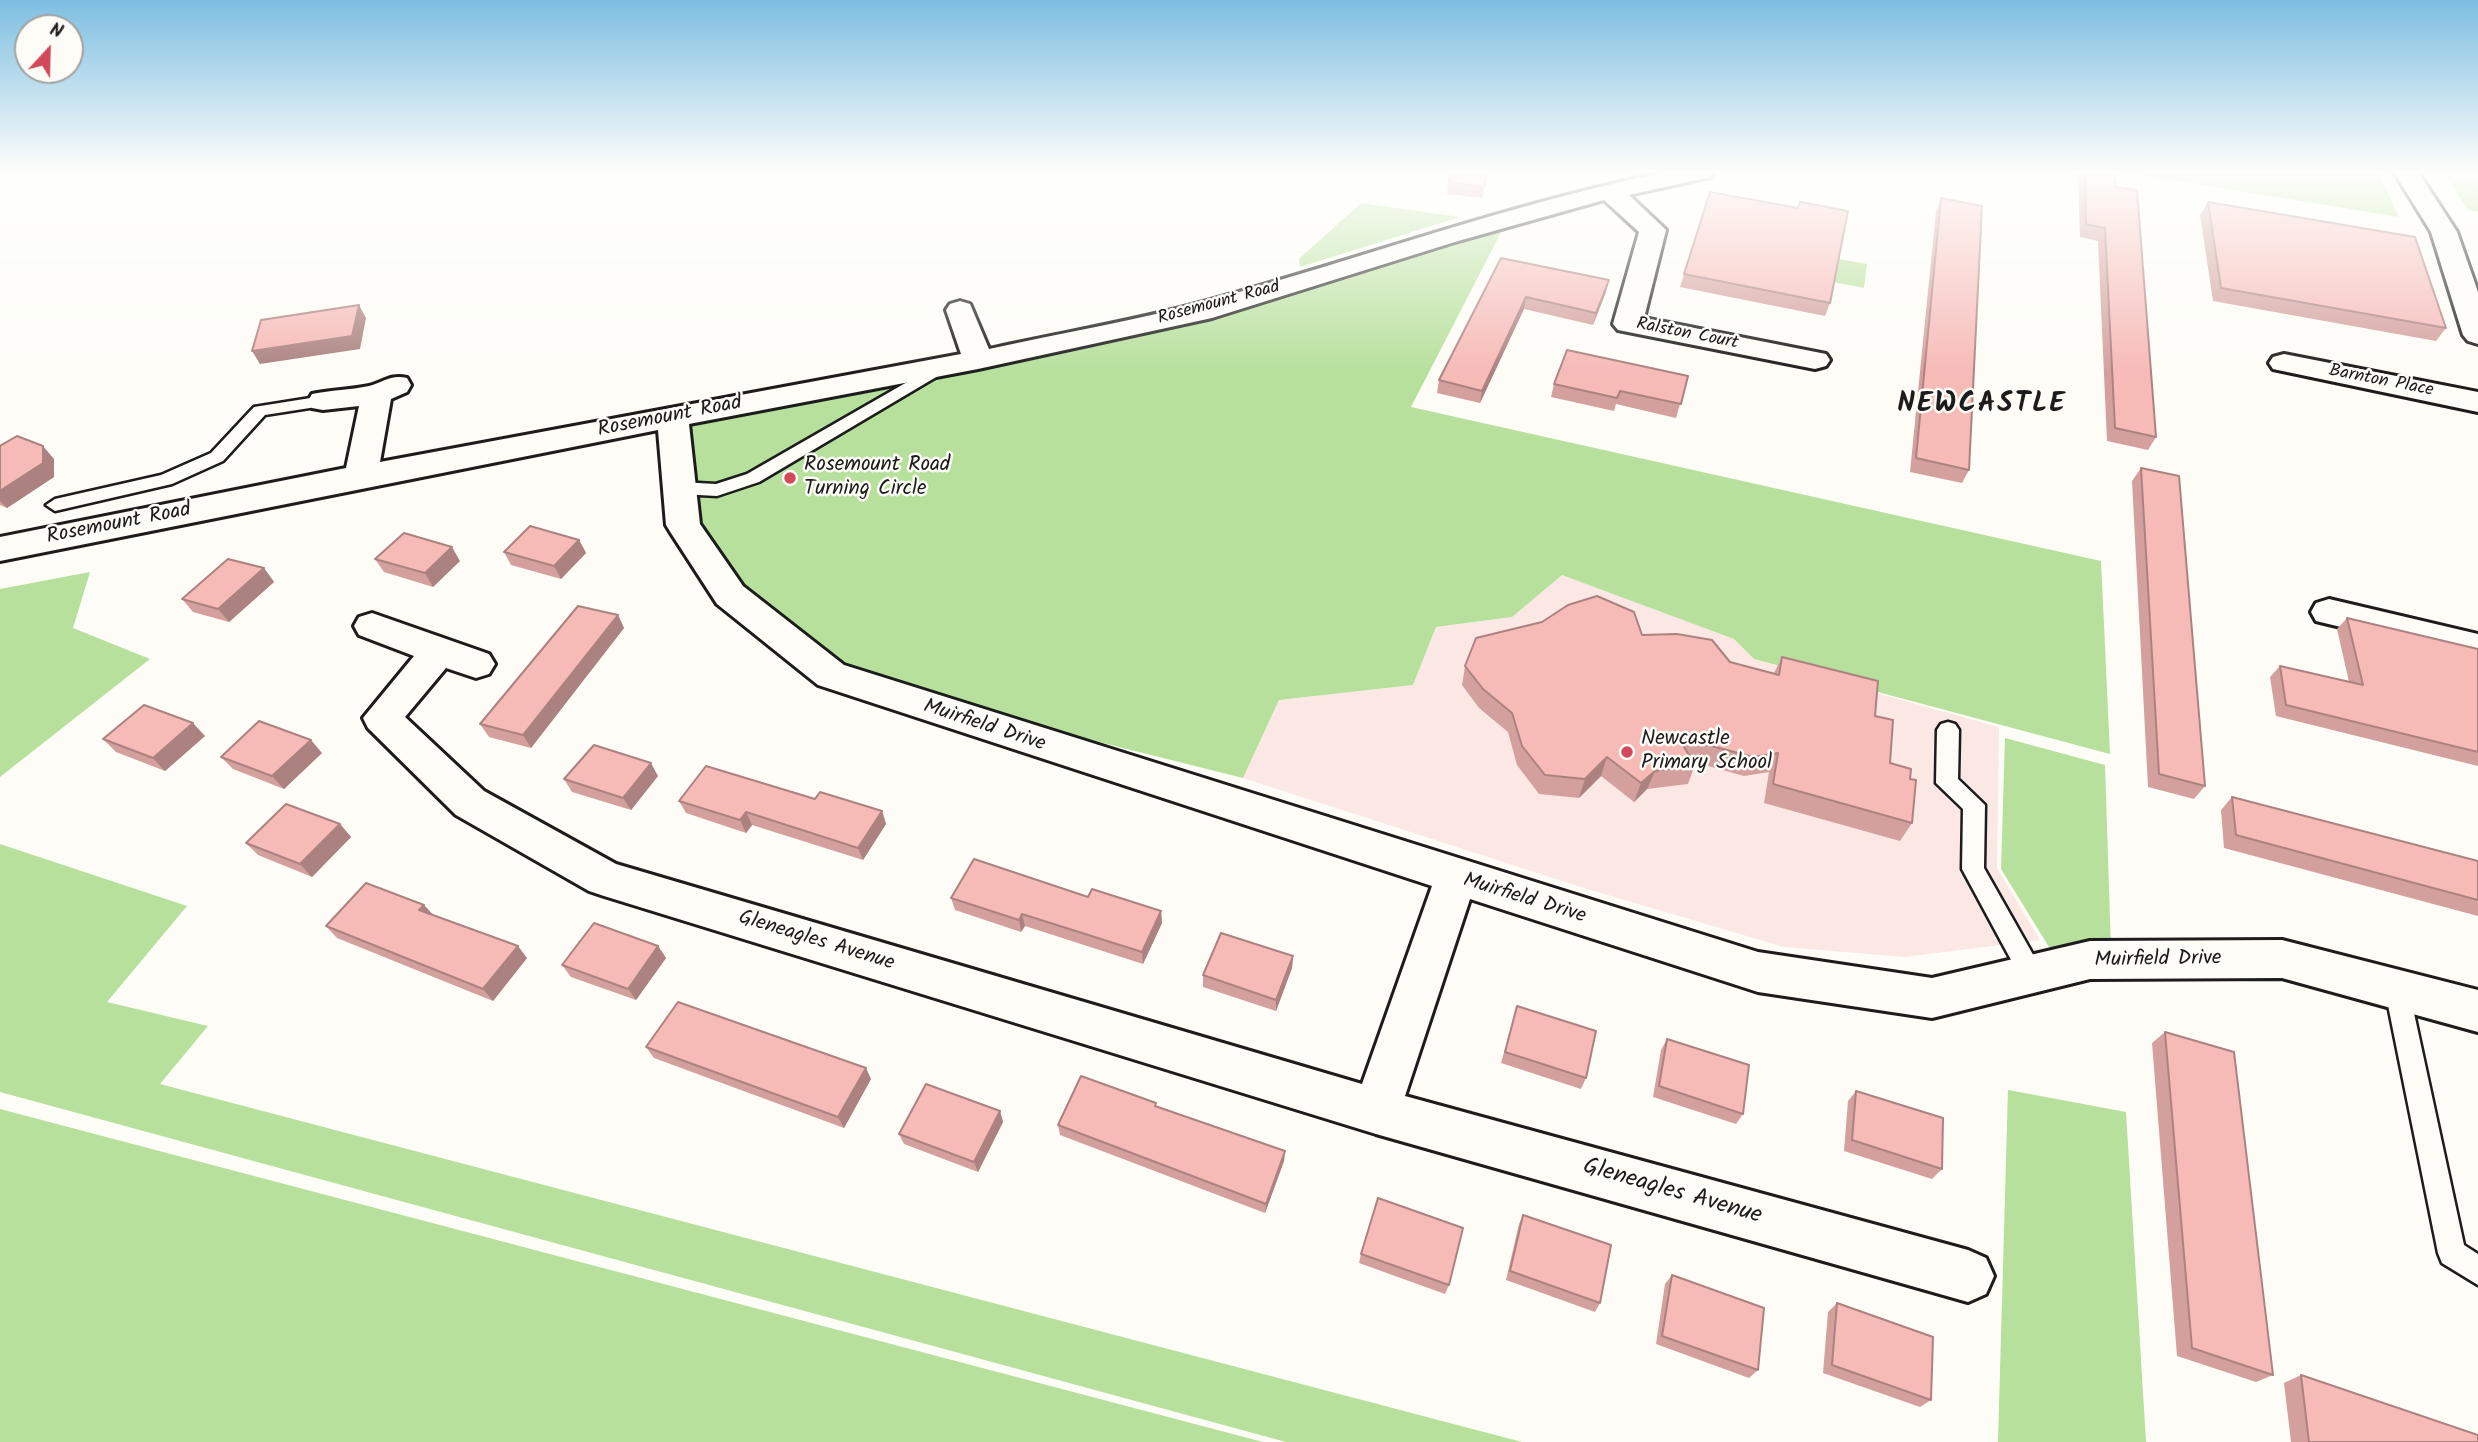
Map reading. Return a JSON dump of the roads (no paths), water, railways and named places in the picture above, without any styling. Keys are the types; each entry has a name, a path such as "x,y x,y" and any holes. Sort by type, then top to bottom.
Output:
{"street":[{"name":"Rosemount Road","path":"0,550 361,476 978,360 1212,309 1437,239"},
{"name":"Ralston Court","path":"1651,239 1628,324 1815,360"},
{"path":"2446,239 2478,335"},
{"path":"960,310 978,360"},
{"name":"Barnton Place","path":"2284,363 2478,402"},
{"path":"323,401 386,389 361,476"},
{"name":"Muirfield Drive","path":"673,418 683,525 730,595 831,675 1456,878 1758,972 1932,998 2090,960 2282,959 2478,1011"},
{"path":"2329,612 2478,647"},
{"name":"Gleneagles Avenue","path":"372,625 458,657 382,718 471,803 604,878 1376,1111 1968,1276"},
{"path":"1376,1111 1456,878"}],"lane":[{"path":"680,488 718,490 753,478 942,367"},
{"path":"55,505 166,480 217,457 260,411 323,401"},
{"path":"1948,730 1947,783 1974,805 1973,869 2032,974"},
{"path":"2397,990 2452,1254 2478,1271"}],"place":[{"name":"Rosemount Road Turning Circle","path":"790,478"},
{"name":"Newcastle Primary School","path":"1627,752"}],"district":[{"name":"NEWCASTLE","path":"1982,406"}]}
